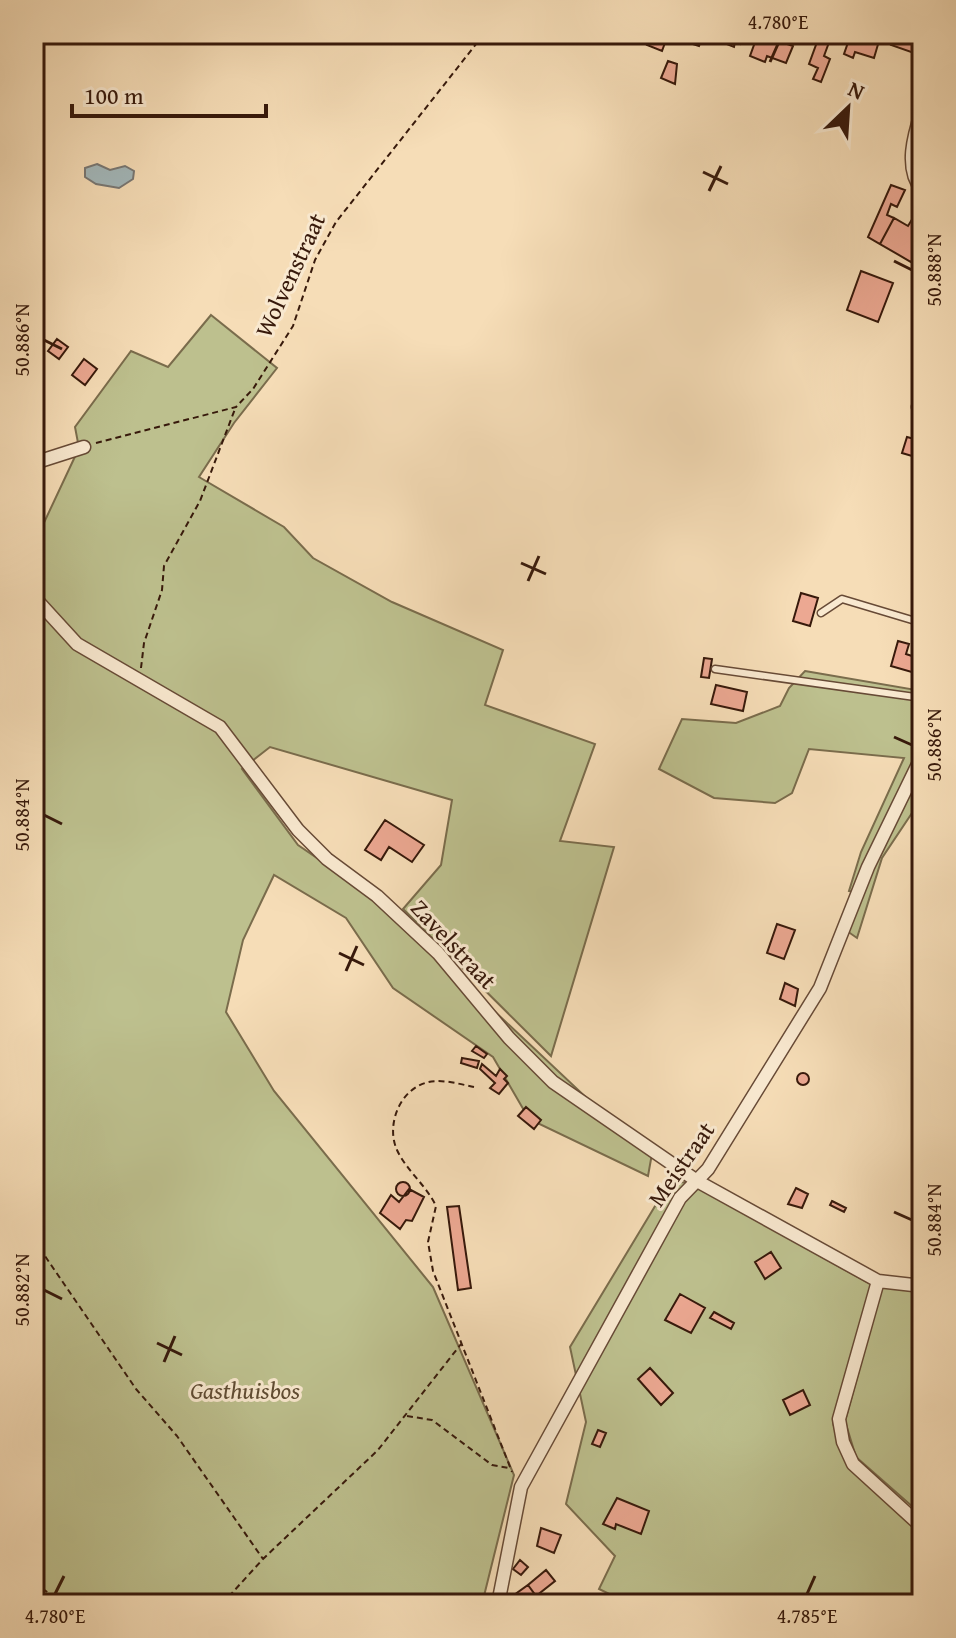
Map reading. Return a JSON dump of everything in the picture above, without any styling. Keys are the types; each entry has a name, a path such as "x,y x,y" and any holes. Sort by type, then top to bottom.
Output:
{"street":[{"path":"922,110 912,160 913,172 922,190"},
{"path":"922,394 918,407 922,418"},
{"path":"34,463 84,447"},
{"name":"Zavelstraat","path":"34,597 77,644 220,727 298,830 327,859 377,896 438,953 509,1038 553,1082 697,1181 878,1281"},
{"name":"Meistraat","path":"498,1604 521,1487 680,1198 708,1169 820,988 868,867 922,756"},
{"path":"922,1286 878,1281 839,1419 853,1464 922,1527"}],"lane":[{"path":"821,613 842,599 922,623"},
{"path":"715,669 922,698"}],"path":[{"name":"Wolvenstraat","path":"139,681 144,643 162,590 164,566 200,501 236,407 270,367 293,326 315,260 336,222 484,34"},
{"path":"84,447 236,407"},
{"path":"406,1416 432,1420 492,1465 510,1468 433,1271 428,1242 436,1206 420,1179 398,1153 393,1139 396,1113 412,1089 425,1083 474,1087"},
{"path":"34,1240 136,1389 177,1436 263,1559"},
{"path":"34,1267 41,1249"},
{"path":"222,1604 263,1559 378,1450 462,1343"},
{"path":"34,1583 65,1604"}],"green space":[{"name":"Gasthuisbos","path":"211,315 277,368 234,423 199,477 284,527 313,558 392,602 503,650 485,705 595,744 560,841 614,847 551,1056 403,909 441,865 452,800 270,747 242,769 298,845 371,895 627,1136 653,1148 648,1176 529,1119 493,1057 393,988 346,918 274,875 243,940 226,1012 274,1091 433,1287 514,1475 482,1604 34,1604 34,544 79,448 75,427 131,351 168,367"},
{"path":"805,671 922,691 922,798 882,858 857,938 847,931 862,894 849,891 861,852 904,758 809,749 792,793 775,803 714,798 659,769 682,719 736,723 780,706 789,688"},
{"path":"689,1182 872,1285 833,1423 841,1451 922,1533 922,1604 630,1604 599,1589 615,1556 566,1504 586,1422 570,1347 669,1183"},
{"path":"882,1287 922,1292 922,1515 856,1457 845,1421"}],"shaded area":[{"path":"97,164 110,170 125,166 134,171 133,179 119,188 96,184 85,177 85,168"}],"building":[{"path":"652,34 666,40 662,51 647,45"},
{"path":"683,34 703,34 699,46 683,41"},
{"path":"721,34 743,34 740,44 735,42 734,47 724,43 726,38"},
{"path":"758,34 793,46 786,63 767,56 765,62 750,56"},
{"path":"820,34 831,37 824,56 830,59 821,82 813,79 818,68 809,64"},
{"path":"851,34 879,41 874,58 855,52 853,58 844,54"},
{"path":"895,34 920,34 914,53 891,45"},
{"path":"668,61 677,64 675,84 661,78"},
{"path":"891,185 905,190 897,207 891,204 887,215 894,218 880,244 868,237"},
{"path":"919,208 922,242 911,262 880,244 894,218 908,226"},
{"path":"861,271 893,283 878,322 847,310"},
{"path":"57,339 68,347 59,359 48,351"},
{"path":"84,359 97,369 85,385 72,375"},
{"path":"34,427 43,438 34,443"},
{"path":"907,437 922,441 922,459 902,453"},
{"path":"801,593 818,598 810,626 793,621"},
{"path":"898,641 909,644 906,654 915,657 922,641 922,675 891,666"},
{"path":"704,658 712,659 709,678 701,677"},
{"path":"716,685 747,692 743,711 711,704"},
{"path":"385,820 424,845 412,862 389,847 381,860 365,850"},
{"path":"777,924 795,930 784,959 767,953"},
{"path":"785,983 798,989 795,1006 780,999"},
{"path":"476,1046 487,1054 484,1058 472,1051"},
{"path":"462,1058 479,1061 477,1068 461,1063"},
{"path":"482,1064 496,1076 500,1069 507,1076 504,1079 508,1083 499,1094 490,1088 495,1083 480,1069"},
{"path":"803,1073 809,1079 803,1085 797,1079"},
{"path":"526,1107 541,1120 534,1129 518,1116"},
{"path":"403,1182 410,1189 403,1196 396,1189"},
{"path":"796,1188 808,1194 802,1208 788,1204"},
{"path":"409,1189 424,1197 412,1221 406,1220 400,1229 380,1213 391,1195 399,1202"},
{"path":"832,1201 846,1208 844,1212 830,1205"},
{"path":"459,1206 471,1288 458,1290 447,1207"},
{"path":"771,1252 781,1268 765,1279 755,1262"},
{"path":"680,1294 705,1308 691,1333 665,1320"},
{"path":"714,1312 734,1323 731,1329 710,1318"},
{"path":"650,1368 673,1393 661,1405 638,1379"},
{"path":"803,1390 810,1405 790,1415 783,1400"},
{"path":"598,1430 606,1433 600,1447 592,1444"},
{"path":"617,1498 649,1511 641,1534 616,1524 615,1529 603,1524"},
{"path":"541,1528 561,1535 554,1553 537,1546"},
{"path":"520,1560 528,1567 521,1575 513,1569"},
{"path":"546,1570 555,1581 536,1596 528,1585"},
{"path":"528,1585 542,1604 507,1604 514,1595"}]}
